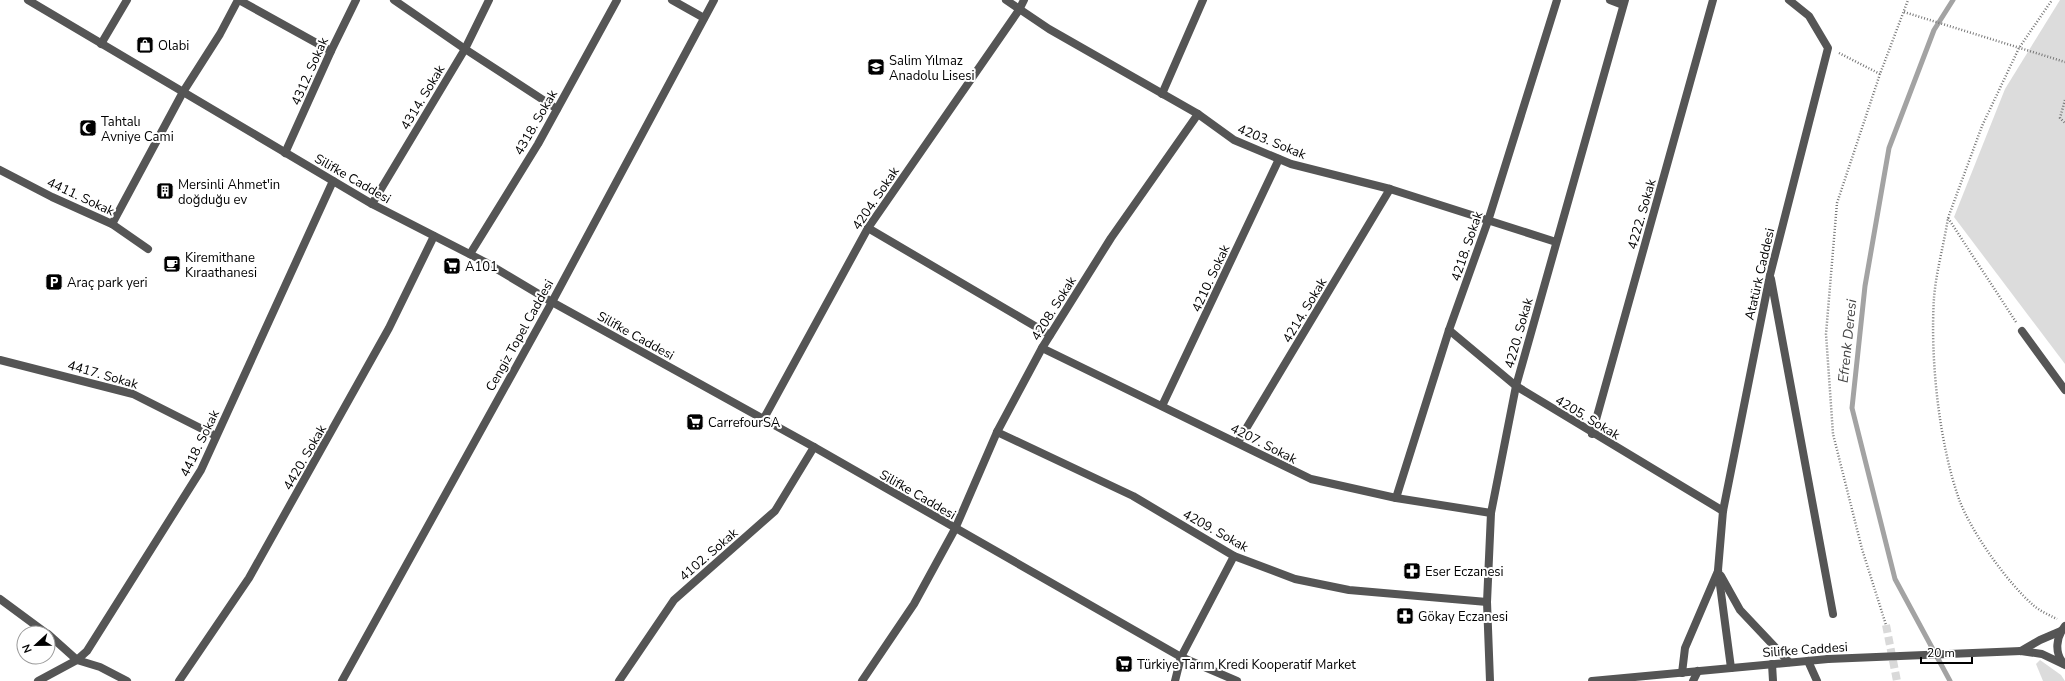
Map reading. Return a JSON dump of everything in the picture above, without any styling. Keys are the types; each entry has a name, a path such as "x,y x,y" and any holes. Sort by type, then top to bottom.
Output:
{"street":[{"name":"Silifke Caddesi","path":"28,0 372,204 470,254 552,302 814,447 1181,657 1237,681"},
{"path":"101,44 127,0"},
{"path":"112,224 183,92 220,34 238,0 330,51"},
{"name":"4312. Sokak","path":"285,153 330,51 356,0"},
{"path":"394,0 465,49 557,109"},
{"name":"4314. Sokak","path":"372,204 465,49 489,0"},
{"name":"4318. Sokak","path":"470,254 557,109 617,0"},
{"path":"672,0 704,18"},
{"name":"Cengiz Topel Caddesi","path":"342,681 552,302 714,0"},
{"name":"4203. Sokak","path":"1006,0 1049,29 1198,114 1234,140 1290,164 1390,189 1556,242"},
{"name":"4204. Sokak","path":"763,420 868,228 1019,10 1024,0"},
{"path":"1162,94 1203,0"},
{"name":"4218. Sokak","path":"1396,498 1449,330 1488,220 1557,0"},
{"path":"1610,0 1624,2"},
{"name":"4222. Sokak","path":"1592,434 1713,0"},
{"path":"1789,0 1809,16 1828,48"},
{"name":"4220. Sokak","path":"1490,681 1487,602 1491,513 1516,386 1624,2"},
{"name":"Atatürk Caddesi","path":"1731,668 1718,570 1724,511 1770,275 1828,48"},
{"name":"4208. Sokak","path":"862,681 914,604 955,529 997,432 1042,348 1111,238 1198,114"},
{"name":"4210. Sokak","path":"1162,406 1279,159"},
{"name":"4411. Sokak","path":"0,170 52,197 112,224 148,249"},
{"name":"4418. Sokak","path":"38,681 78,660 87,651 186,497 201,470 333,181"},
{"name":"4214. Sokak","path":"1238,442 1390,189"},
{"path":"868,228 1050,335"},
{"name":"4420. Sokak","path":"179,681 253,571 389,328 434,236"},
{"path":"1770,275 1833,614"},
{"name":"4205. Sokak","path":"1449,330 1516,386 1592,434 1724,511"},
{"path":"2022,331 2065,390"},
{"name":"4207. Sokak","path":"1042,348 1238,442 1311,479 1396,498 1491,513"},
{"name":"4417. Sokak","path":"0,360 133,394 216,436"},
{"name":"4209. Sokak","path":"997,432 1133,496 1234,556 1295,579 1349,590 1487,602"},
{"name":"4102. Sokak","path":"619,681 674,600 775,511 814,447"},
{"path":"1175,681 1181,657 1234,556"},
{"path":"1718,570 1740,610 1789,662"},
{"name":"Atatürk Caddesi","path":"1682,673 1685,648 1718,570"},
{"path":"0,599 35,625"},
{"path":"2021,651 2062,626"},
{"path":"2062,626 2057,646 2058,654 2065,665"},
{"path":"56,642 78,660 100,667 127,681"},
{"name":"Silifke Caddesi","path":"1592,681 1828,659 2021,651 2042,654 2065,665"},
{"path":"1808,661 1817,681"},
{"path":"1772,664 1773,681"},
{"path":"1693,681 1698,671"}],"path":[{"path":"1886,625 1862,549 1833,434 1826,334 1837,203 1880,74 1908,0"},
{"path":"2052,0 2020,48 1982,126 1948,218 1934,298 1935,372 1944,439 1960,499 1977,534 2006,574 2034,606 2062,626"},
{"path":"1904,12 2065,62"},
{"path":"1828,48 1880,74"},
{"path":"2065,100 2060,118 2065,123"},
{"path":"1948,218 2022,331"}],"shaded area":[{"path":"2060,0 2065,0 2065,364 1954,217 2005,89"},
{"path":"2040,660 2061,675 2065,681 2043,681 2036,664"}],"waterway":[{"name":"Efrenk Deresi","path":"1950,681 1895,579 1852,408 1865,286 1889,148 1934,30 1953,0"}],"tunnel":[{"path":"1886,625 1897,681"}],"place":[{"name":"Olabi","path":"145,45"},
{"name":"Salim Yılmaz Anadolu Lisesi","path":"876,67"},
{"name":"Tahtalı Avniye Cami","path":"88,128"},
{"name":"Mersinli Ahmet'in doğduğu ev","path":"165,191"},
{"name":"Kiremithane Kıraathanesi","path":"172,264"},
{"name":"A101","path":"452,266"},
{"name":"Araç park yeri","path":"54,282"},
{"name":"CarrefourSA","path":"695,422"},
{"name":"Eser Eczanesi","path":"1412,571"},
{"name":"Gökay Eczanesi","path":"1405,616"},
{"name":"Türkiye Tarım Kredi Kooperatif Market","path":"1124,664"}]}
